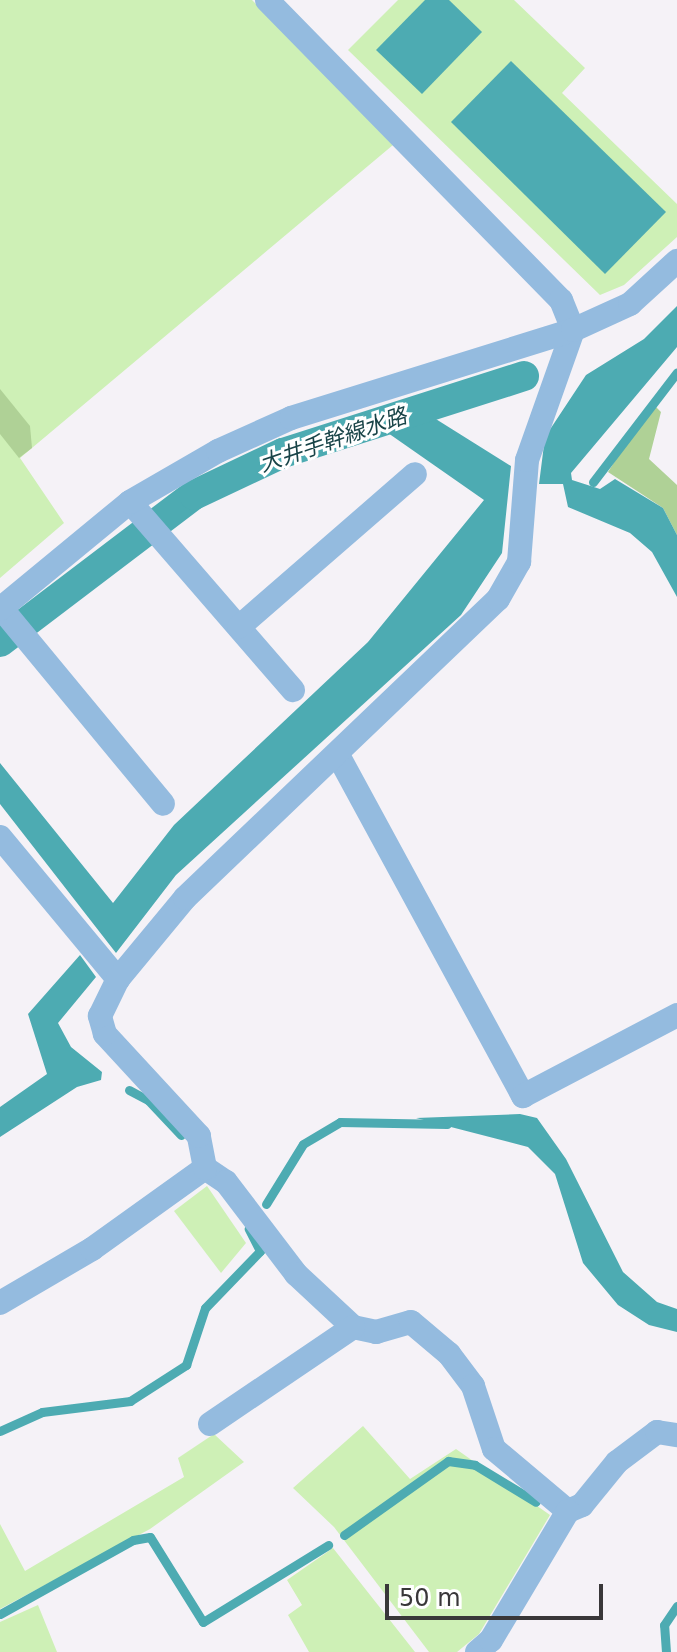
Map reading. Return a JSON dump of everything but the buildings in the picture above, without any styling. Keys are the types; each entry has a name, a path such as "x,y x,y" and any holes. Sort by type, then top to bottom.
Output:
{"street":[{"path":"267,0 561,300 573,330 527,460 519,562 498,599 339,757 185,898 118,979 100,1016 105,1034 199,1136 205,1168 226,1182 296,1274 353,1327 376,1332 411,1322 473,1386 494,1449 507,1465 568,1511"},
{"path":"163,804 4,612 135,508 291,418 573,330 630,304 677,261"},
{"path":"239,627 415,474"},
{"path":"135,508 293,690"},
{"path":"339,757 523,1096 677,1015"},
{"path":"0,837 118,979"},
{"path":"0,1303 92,1249 205,1168"},
{"path":"210,1424 353,1327"},
{"path":"489,1648 568,1511 582,1505 617,1462 657,1432 677,1435"}],"green space":[{"path":"0,0 252,0 393,145 20,458 64,523 0,578"},
{"path":"398,0 514,0 585,68 562,93 677,204 677,237 624,285 600,295 348,50"},
{"path":"0,389 30,426 32,448 19,458 0,434"},
{"path":"652,403 661,412 649,459 677,485 677,535 663,508 608,472"},
{"path":"207,1186 246,1243 221,1273 174,1211"},
{"path":"363,1426 410,1479 456,1449 550,1515 479,1634 457,1652 429,1652 334,1527 293,1488"},
{"path":"214,1434 244,1462 150,1529 0,1609 0,1524 25,1571 184,1477 178,1458"},
{"path":"333,1548 415,1652 309,1652 288,1615 302,1605 287,1580"},
{"path":"38,1605 57,1652 0,1652 0,1622"}],"water":[{"path":"425,0 449,0 482,32 422,94 376,50"},
{"path":"511,61 666,212 605,274 451,122"},
{"path":"677,306 677,347 571,473 572,480 600,489 615,479 663,508 677,535 677,597 652,552 630,533 568,507 563,484 539,484 545,437 586,375 644,339"},
{"path":"431,416 511,466 502,553 461,615 176,875 116,953 0,804 0,763 113,903 174,825 368,642 484,500 388,433"},
{"path":"80,955 96,977 58,1023 71,1047 102,1072 101,1080 77,1087 0,1137 0,1107 47,1074 28,1014"},
{"path":"520,1114 537,1118 566,1159 623,1272 657,1302 677,1309 677,1332 649,1325 618,1305 583,1263 555,1174 528,1147 416,1118"}],"waterway":[{"path":"593,482 677,372"},
{"name":"大井手幹線水路","path":"0,642 194,495 283,453 524,376"},
{"path":"129,1090 148,1100 181,1135"},
{"path":"266,1204 303,1144 340,1122 447,1124"},
{"path":"0,1431 42,1412 130,1401 186,1365 205,1308 260,1251 249,1229"},
{"path":"344,1535 448,1461 475,1465 536,1502"},
{"path":"0,1614 133,1540 150,1537 203,1622 328,1545"},
{"path":"666,1652 664,1625 677,1606"}]}
